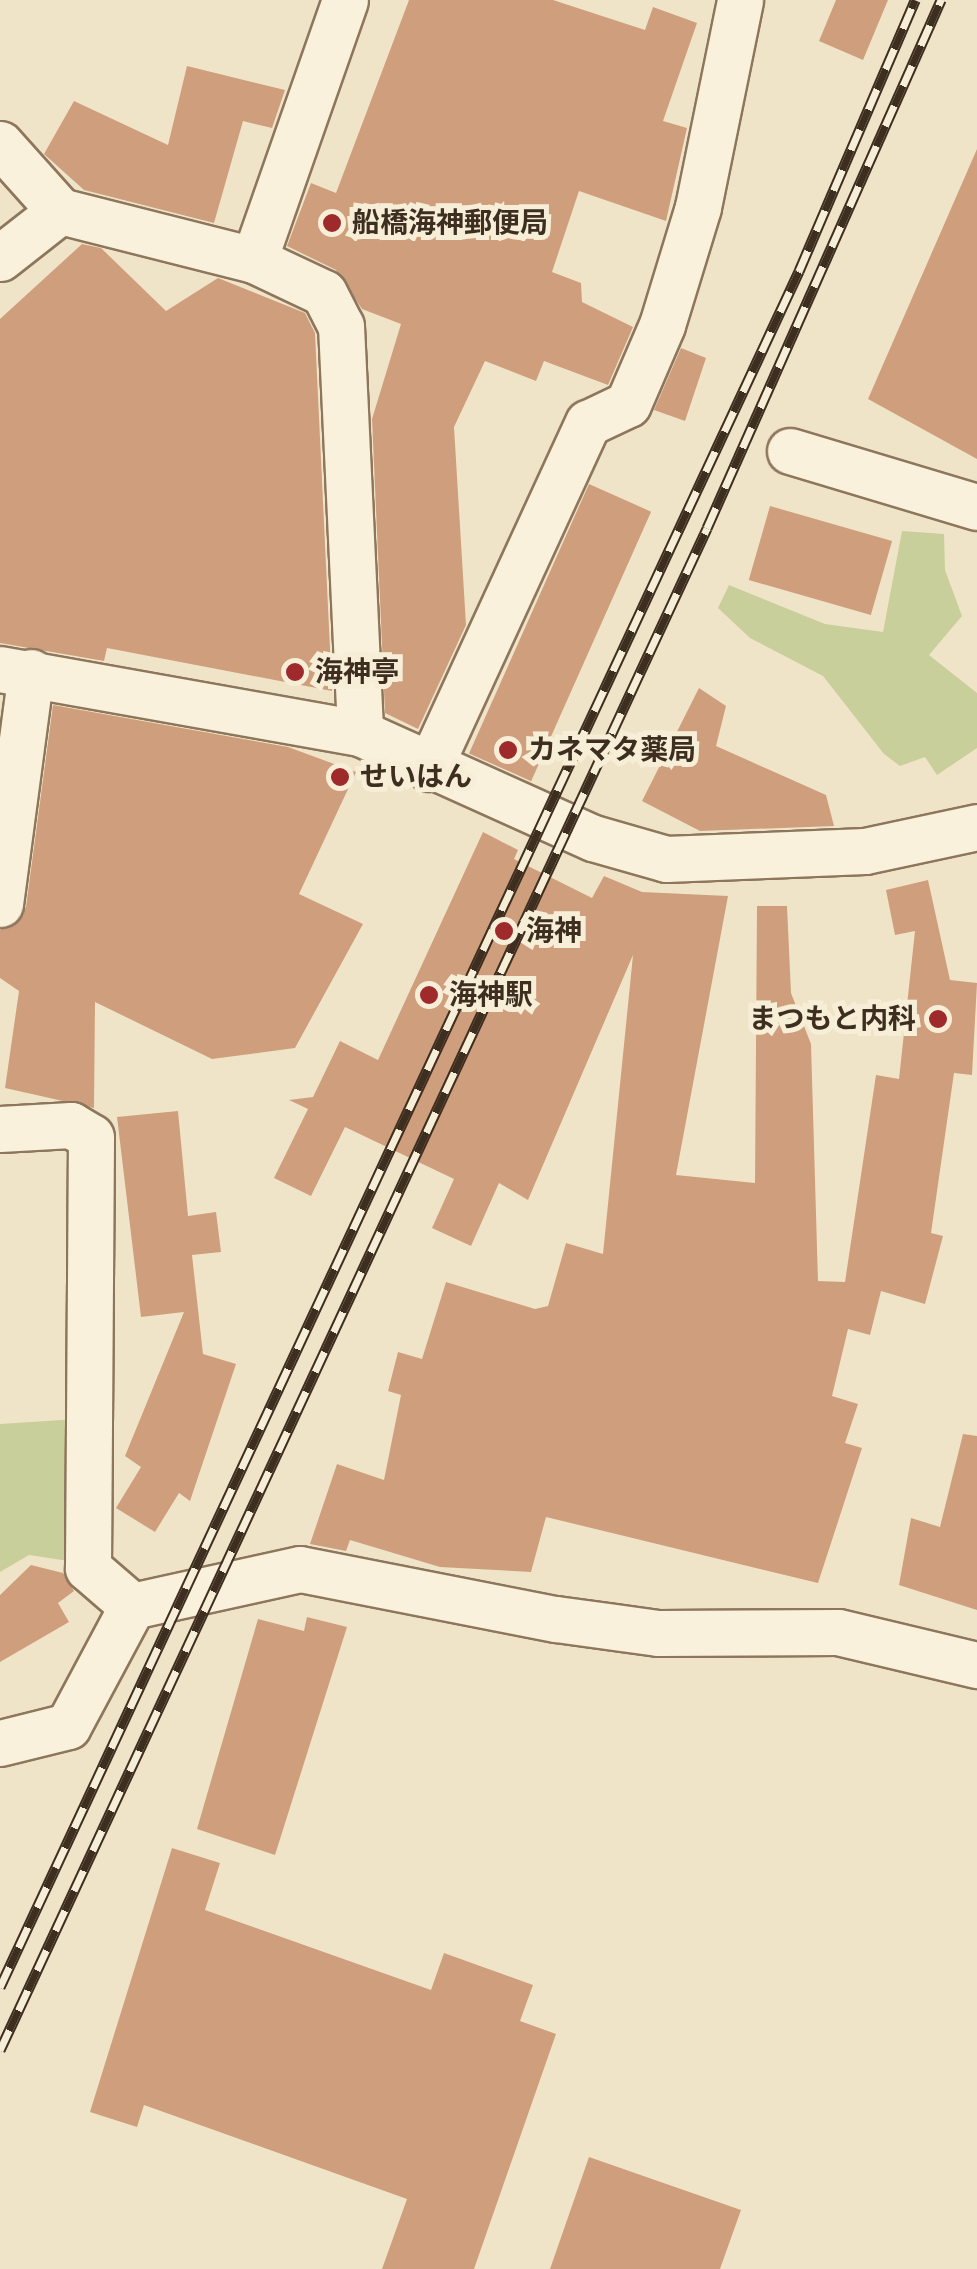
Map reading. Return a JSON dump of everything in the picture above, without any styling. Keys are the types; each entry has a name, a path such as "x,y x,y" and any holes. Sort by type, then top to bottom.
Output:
{"street":[{"path":"254,260 345,0"},
{"path":"429,768 588,423 628,404 662,326 698,207 740,0"},
{"path":"0,144 60,211 254,260 324,293 342,326 360,732"},
{"path":"0,258 60,211"},
{"path":"790,451 977,508"},
{"path":"0,904 16,671 360,732 429,768 666,859 865,851 977,827"},
{"path":"0,1129 71,1125 92,1138 88,1568 132,1606"},
{"path":"0,1743 68,1726 132,1606 300,1568 556,1619 658,1633 838,1632 977,1666"}],"green space":[{"path":"902,531 944,534 945,570 962,616 929,655 977,693 977,748 937,775 925,757 900,766 884,754 823,676 750,638 718,608 729,585 825,624 883,632"},
{"path":"77,1419 75,1562 29,1555 0,1572 0,1424"}],"building":[{"path":"409,0 553,0 645,30 653,7 697,23 663,121 687,128 666,221 579,191 552,272 581,283 582,302 633,327 608,385 544,361 536,381 485,361 454,427 466,625 418,729 385,713 372,419 401,324 362,309 336,270 287,246 311,183 336,193"},
{"path":"836,0 888,0 863,60 819,41"},
{"path":"187,66 285,90 272,128 243,121 214,223 84,190 44,154 74,101 168,145"},
{"path":"977,149 977,459 868,399"},
{"path":"82,244 101,248 166,311 218,278 305,313 315,333 332,691 107,648 104,661 0,643 0,319"},
{"path":"681,348 706,358 685,421 654,410"},
{"path":"589,484 651,512 531,781 469,753"},
{"path":"770,506 892,541 871,615 749,580"},
{"path":"699,688 726,706 716,746 826,795 834,826 700,831 642,801"},
{"path":"53,705 288,747 356,772 299,894 363,924 295,1048 212,1059 95,1002 94,1108 5,1088 19,991 0,978 0,930 26,907"},
{"path":"483,832 518,850 514,859 592,898 604,876 642,892 728,896 676,1175 755,1183 757,906 787,906 791,993 811,1044 818,1281 845,1282 876,1075 899,1079 915,931 895,935 886,890 928,880 950,980 977,983 972,1075 954,1073 931,1233 943,1236 925,1304 881,1291 870,1335 848,1329 832,1396 858,1404 845,1443 862,1448 818,1583 546,1517 531,1572 440,1567 350,1540 346,1551 310,1544 337,1464 384,1480 401,1395 388,1391 398,1352 422,1359 446,1282 535,1309 548,1306 566,1243 603,1254 633,955 528,1200 499,1183 471,1246 432,1228 454,1179 345,1127 311,1196 274,1178 308,1109 289,1100 313,1097 340,1041 378,1060"},
{"path":"178,1111 188,1216 216,1212 221,1252 192,1255 203,1354 236,1364 190,1501 179,1493 155,1532 116,1508 141,1467 125,1456 184,1312 141,1317 117,1117"},
{"path":"963,1434 977,1436 977,1610 899,1585 911,1518 940,1527"},
{"path":"31,1565 63,1573 74,1591 58,1603 69,1622 0,1662 0,1595"},
{"path":"307,1617 347,1627 275,1855 197,1829 258,1619 304,1631"},
{"path":"172,1848 220,1863 205,1910 431,1990 444,1953 533,1985 520,2021 556,2034 474,2269 382,2269 407,2199 144,2105 137,2127 90,2112"},
{"path":"589,2157 741,2210 720,2269 550,2269"}],"railway":[{"path":"0,1987 799,271 915,0"},
{"path":"0,2050 707,528 941,0"}],"place":[{"name":"船橋海神郵便局","path":"332,223"},
{"name":"海神亭","path":"295,672"},
{"name":"カネマタ薬局","path":"508,750"},
{"name":"せいはん","path":"340,777"},
{"name":"海神","path":"504,931"},
{"name":"海神駅","path":"429,995"},
{"name":"まつもと内科","path":"938,1019"}]}
